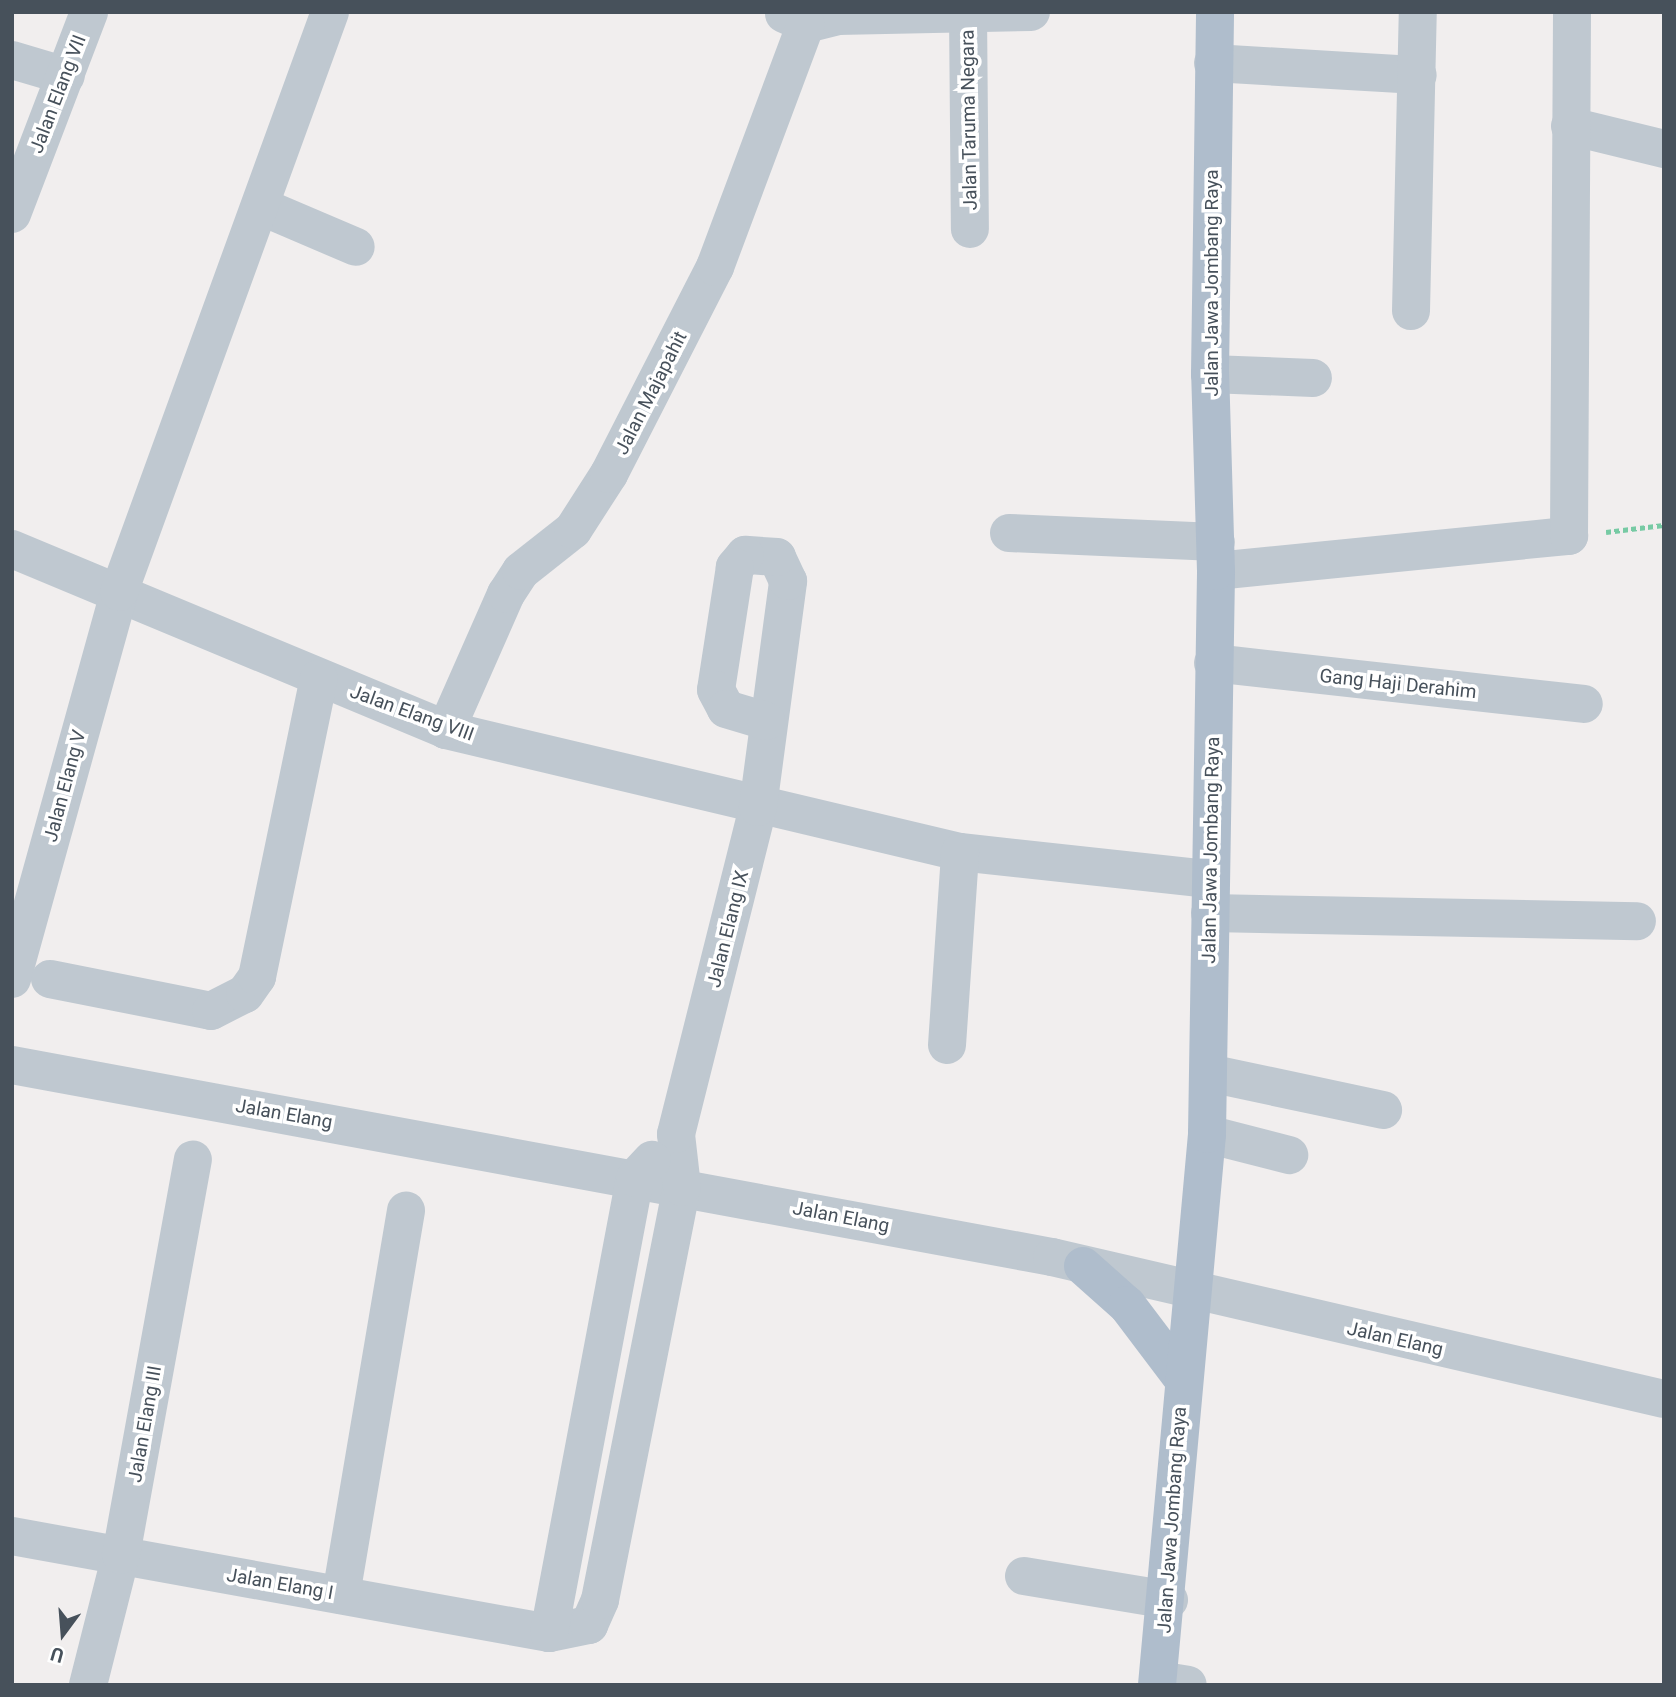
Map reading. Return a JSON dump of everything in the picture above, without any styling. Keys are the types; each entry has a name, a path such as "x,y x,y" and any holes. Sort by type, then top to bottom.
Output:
{"main road":[{"name":"Jalan Jawa Jombang Raya","path":"1167,1683 1168,1600 1183,1379 1196,1294 1208,1134 1216,556 1210,374 1215,12"},
{"path":"1083,1266 1127,1305 1183,1379"}],"street":[{"name":"Jalan Elang VII","path":"12,214 25,141 66,76 89,12"},
{"name":"Jalan Elang V","path":"22,975 119,592 330,12"},
{"name":"Jalan Majapahit","path":"446,730 506,594 521,571 573,530 609,474 709,279 794,18 1031,12"},
{"path":"1411,311 1418,12"},
{"path":"1009,533 1216,556 1569,536 1572,12"},
{"name":"Jalan Taruma Negara","path":"968,14 970,229"},
{"path":"12,60 66,76"},
{"path":"1213,63 1418,75"},
{"path":"1570,126 1664,149"},
{"path":"260,206 356,247"},
{"path":"1210,374 1313,377"},
{"name":"Jalan Elang VIII","path":"12,549 446,730 758,807 960,852 1210,896 1637,921"},
{"name":"Gang Haji Derahim","path":"1213,663 1584,704"},
{"path":"22,975 211,1011 245,994 257,977 319,678"},
{"name":"Jalan Elang IX","path":"682,1187 676,1134 758,807 766,721"},
{"path":"947,1045 960,852"},
{"name":"Jalan Elang","path":"12,1065 635,1178 1083,1266 1664,1399"},
{"path":"1209,1073 1383,1110"},
{"name":"Jalan Elang IX","path":"635,1178 676,1134"},
{"path":"1208,1134 1289,1156"},
{"name":"Jalan Elang III","path":"88,1685 121,1555 193,1160"},
{"path":"549,1633 635,1178"},
{"name":"Jalan Elang I","path":"12,1536 549,1633 580,1630 596,1615 682,1187"},
{"path":"341,1595 406,1210"},
{"path":"1024,1576 1168,1600"}],"path":[{"path":"1569,536 1664,525"}]}
